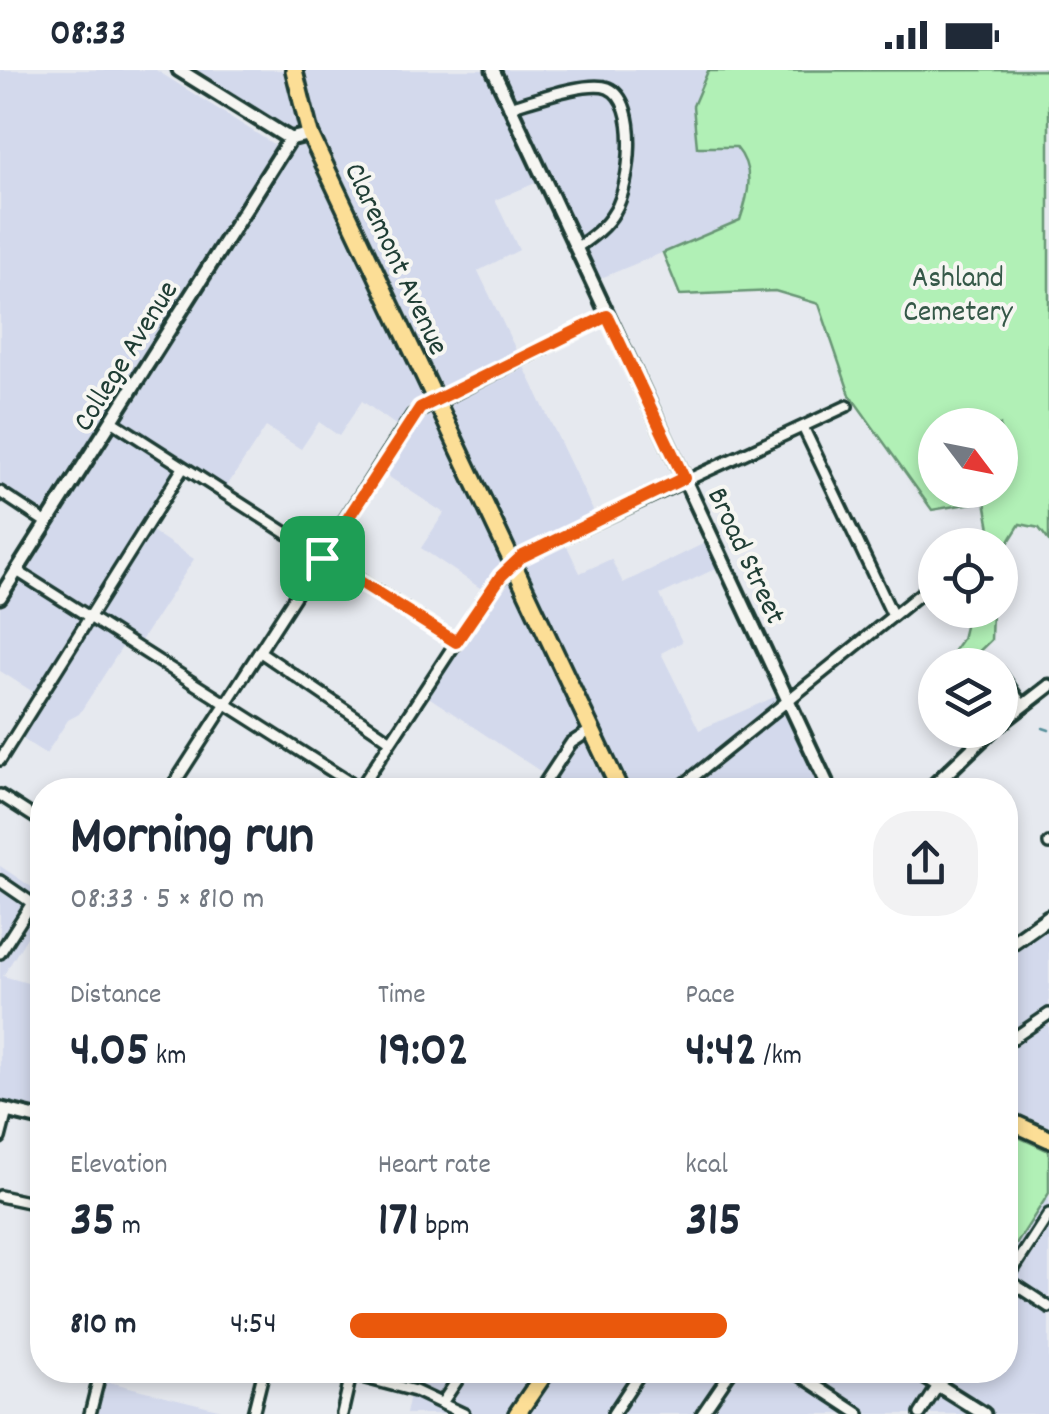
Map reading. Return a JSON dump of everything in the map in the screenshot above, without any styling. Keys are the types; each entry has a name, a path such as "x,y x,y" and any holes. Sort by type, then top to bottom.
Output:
{"main road":[{"name":"Claremont Avenue","path":"294,70 310,134 614,778"},
{"path":"1018,939 1049,918"},
{"path":"4,1110 30,1116"},
{"path":"1018,1125 1049,1139"},
{"path":"517,1414 537,1383"}],"street":[{"path":"179,70 290,139 310,134"},
{"name":"Broad Street","path":"492,70 824,778"},
{"path":"509,107 594,85 612,89 623,103 630,171 626,188 606,223 576,248"},
{"name":"College Avenue","path":"0,597 290,139"},
{"path":"178,778 412,416 607,316"},
{"path":"368,778 456,642 513,564 684,478 848,406"},
{"path":"112,421 456,642"},
{"path":"803,426 892,614"},
{"path":"0,760 182,468"},
{"path":"0,492 48,523"},
{"path":"0,569 88,617 341,778"},
{"path":"693,778 918,595"},
{"path":"259,651 391,741"},
{"path":"1018,710 1049,686"},
{"path":"1018,699 1023,706"},
{"path":"548,778 572,743 591,730"},
{"path":"942,778 973,748"},
{"path":"0,795 30,814"},
{"path":"0,880 30,901"},
{"path":"0,953 30,905"},
{"path":"1018,1035 1049,1014"},
{"path":"0,1138 4,1110"},
{"path":"0,1196 30,1203"},
{"path":"1018,1262 1049,1214"},
{"path":"1018,1288 1049,1307"},
{"path":"90,1414 98,1383"},
{"path":"253,1414 261,1383"},
{"path":"342,1414 349,1383"},
{"path":"384,1383 464,1414"},
{"path":"442,1403 455,1383"},
{"path":"613,1414 633,1383"},
{"path":"702,1414 723,1383"},
{"path":"812,1383 858,1414"},
{"path":"935,1383 984,1414"},
{"path":"920,1414 938,1385"}],"shaded area":[{"path":"0,70 156,70 278,147 316,135 285,134 185,70 711,70 697,146 736,147 746,159 749,192 741,220 589,283 540,181 495,200 519,250 478,271 599,523 564,540 580,573 611,559 623,583 707,542 719,567 660,595 682,642 661,653 699,730 784,693 825,778 544,778 546,775 424,694 489,594 421,548 444,513 380,471 404,431 362,401 339,436 319,422 301,449 266,427 223,492 186,468 146,527 194,559 135,650 124,644 79,714 68,720 46,754 13,733 38,695 0,671 0,587 44,516 0,488"},
{"path":"0,866 30,886 30,932 3,976 30,984 30,1124 0,1118"},
{"path":"1039,922 1049,936 1049,1151 1018,1137 1018,936"},
{"path":"1049,1193 1049,1414 406,1414 412,1383 1018,1383 1018,1242"},
{"path":"100,1383 113,1383 238,1414 93,1414"}],"green space":[{"name":"Ashland Cemetery","path":"1049,70 1049,541 1039,528 1020,524 1018,528 990,528 986,508 1018,508 1018,408 918,408 918,490 850,395 819,304 775,291 680,295 663,253 740,220 748,191 746,164 736,147 697,147 693,106 708,71"},
{"path":"965,628 991,628 991,640 983,648 956,648"},
{"path":"1018,1137 1049,1151 1049,1193 1018,1242"}],"waterway":[{"path":"1043,728 1049,730"}],"route":[{"path":"607,316 684,478 521,557 501,576 456,642 322,558 420,408 607,316"}]}
